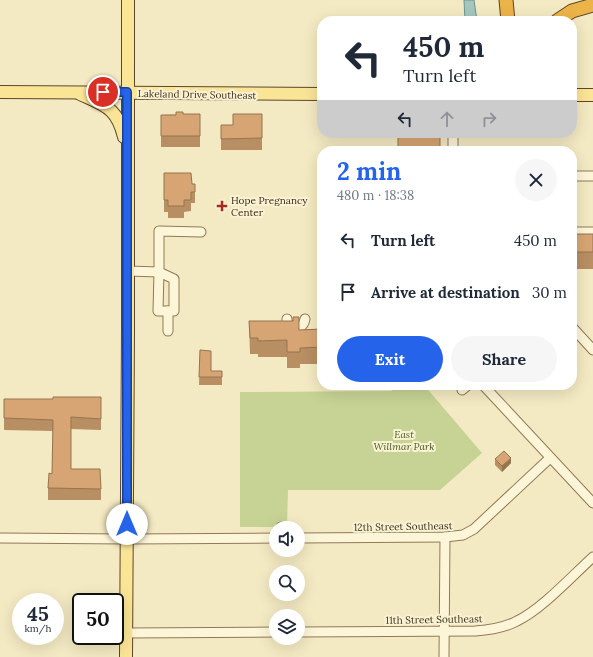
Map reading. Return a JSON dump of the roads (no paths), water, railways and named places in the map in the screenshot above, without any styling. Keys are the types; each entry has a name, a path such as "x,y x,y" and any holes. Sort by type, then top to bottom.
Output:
{"highway":[{"path":"506,0 508,16"},
{"path":"565,16 572,12 593,5"}],"main road":[{"path":"126,657 128,0"},
{"name":"Lakeland Drive Southeast","path":"0,92 317,94"},
{"path":"75,92 106,106 116,115 122,128 128,158"},
{"path":"577,95 593,95"}],"street":[{"path":"577,176 593,176"},
{"path":"128,271 159,272 174,279 174,311 158,311 159,272 159,231 201,232"},
{"path":"577,232 593,232"},
{"path":"168,311 168,331"},
{"path":"287,319 287,322 291,327 295,328 301,326 305,319"},
{"path":"577,333 593,350"},
{"path":"488,390 593,503"},
{"name":"12th Street Southeast","path":"305,538 463,536 474,529 550,458"},
{"path":"444,657 445,537"},
{"path":"0,538 269,538"},
{"name":"11th Street Southeast","path":"305,632 475,631 492,629 516,621 538,607 593,557"},
{"path":"126,633 269,632"}],"water":[{"path":"464,0 474,0 476,16 465,16"}],"place":[{"name":"Hope Pregnancy Center","path":"222,206"}],"park label":[{"name":"East Willmar Park","path":"404,440"}]}
